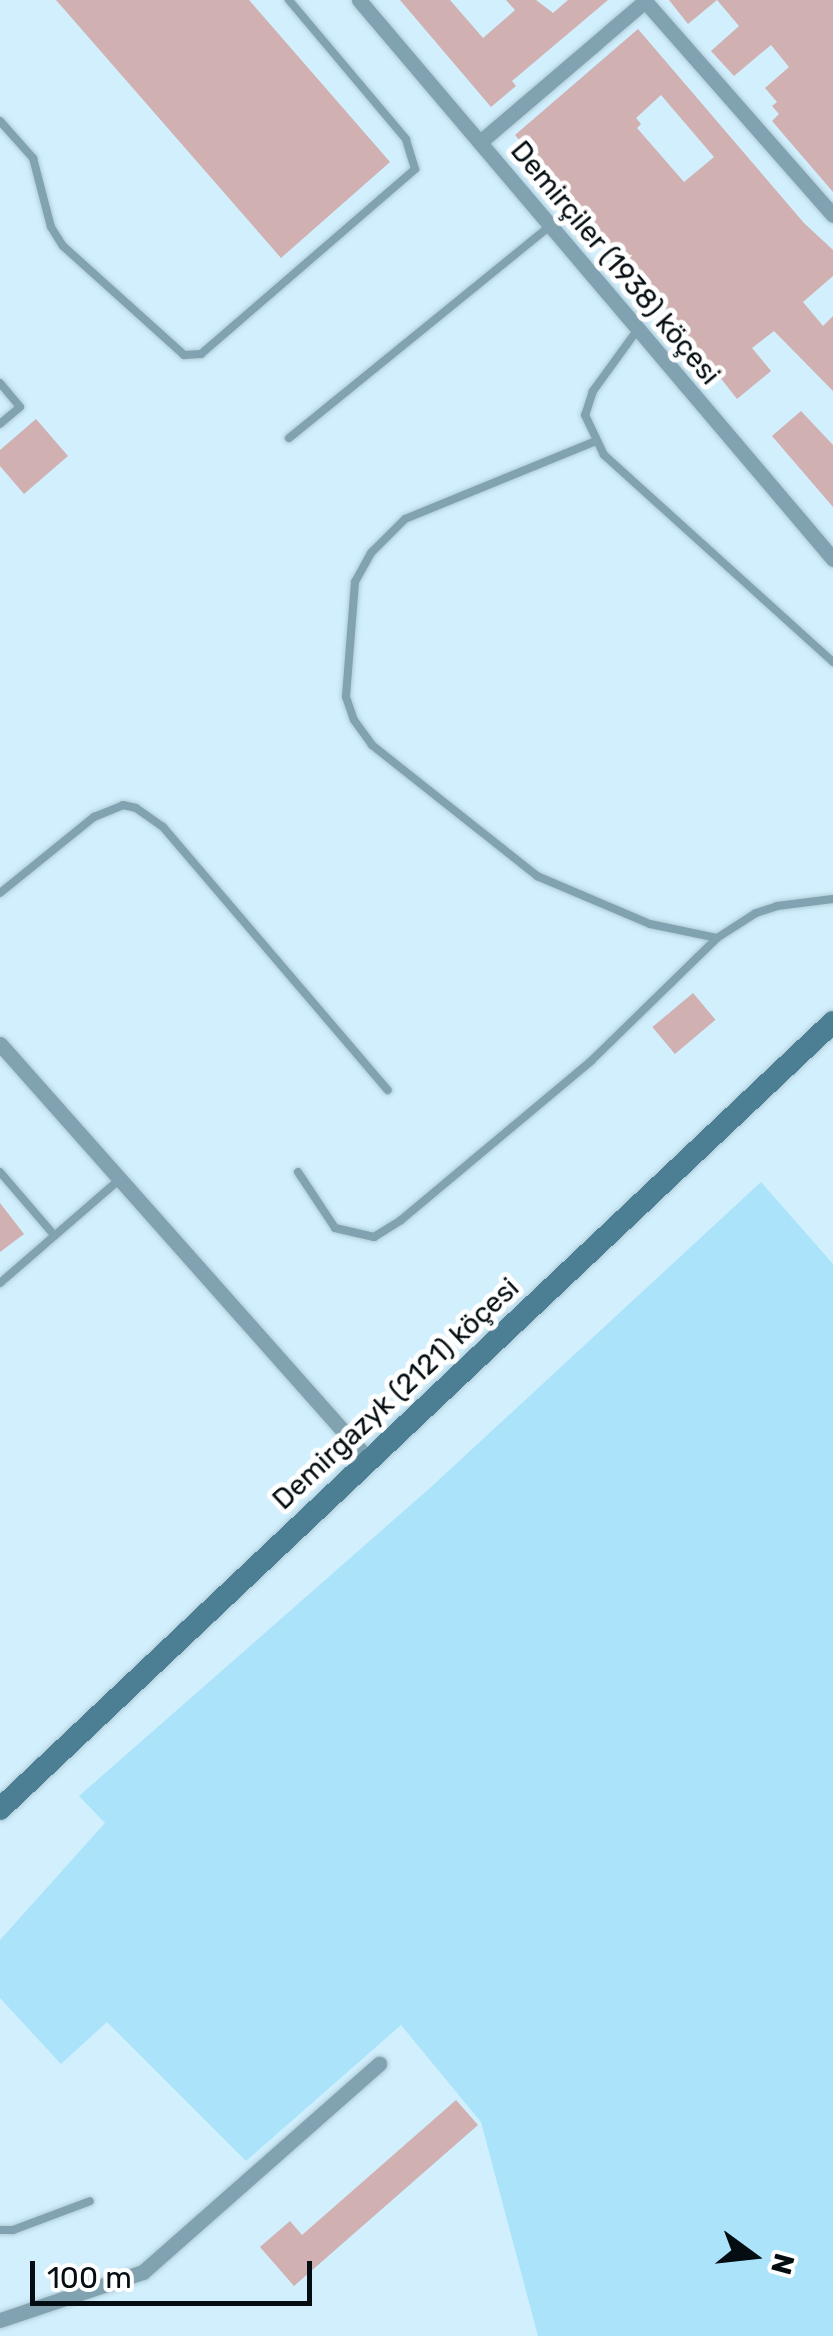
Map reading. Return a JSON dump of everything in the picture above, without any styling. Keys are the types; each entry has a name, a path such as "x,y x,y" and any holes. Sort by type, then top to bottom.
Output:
{"street":[{"name":"Demirçiler (1938) köçesi","path":"359,0 833,559"},
{"path":"480,142 645,0 833,215"},
{"name":"Demirgazyk (2121) köçesi","path":"0,1809 833,1022"},
{"path":"0,1044 369,1460"},
{"path":"0,2320 143,2272 379,2064"}],"lane":[{"path":"0,121 33,158 51,227 63,246 184,355 201,354 415,169 406,139 289,0"},
{"path":"290,438 551,225"},
{"path":"638,328 593,391 585,415 604,456 833,662"},
{"path":"0,383 20,407 0,424"},
{"path":"596,440 405,519 371,553 355,582 346,696 354,720 372,744 537,876 650,924 717,938"},
{"path":"0,893 94,816 123,805 136,808 164,827 388,1090"},
{"path":"298,1172 335,1228 374,1236 401,1220 591,1061 717,938 766,910 833,899"},
{"path":"0,1172 54,1235"},
{"path":"0,1283 120,1179"},
{"path":"0,2230 14,2230 90,2201"}],"shaded area":[{"path":"761,1182 833,1264 833,2336 538,2336 481,2122 401,2025 246,2161 107,2022 61,2064 0,1998 0,1940 105,1823 79,1796 430,1488"}],"building":[{"path":"56,0 249,0 390,162 281,258"},
{"path":"400,0 450,0 483,38 515,10 506,0 536,0 553,13 568,0 608,0 512,81 516,86 491,107"},
{"path":"669,0 717,0 688,24"},
{"path":"717,0 833,0 833,192 772,121 779,114 772,106 777,102 765,88 789,67 771,45 734,76 711,51 739,26"},
{"path":"638,29 804,223 833,250 833,276 803,302 823,326 833,316 833,391 774,331 752,348 771,371 737,399 672,316 515,135","holes":["661,95 714,157 684,182 637,128 641,124 636,118"]},
{"path":"801,411 833,445 833,507 772,436"},
{"path":"36,419 68,456 24,494 0,466 0,450"},
{"path":"693,993 715,1020 675,1054 652,1027"},
{"path":"0,1203 24,1234 0,1252"},
{"path":"456,2100 478,2125 294,2286 260,2247 290,2221 302,2235"}]}
